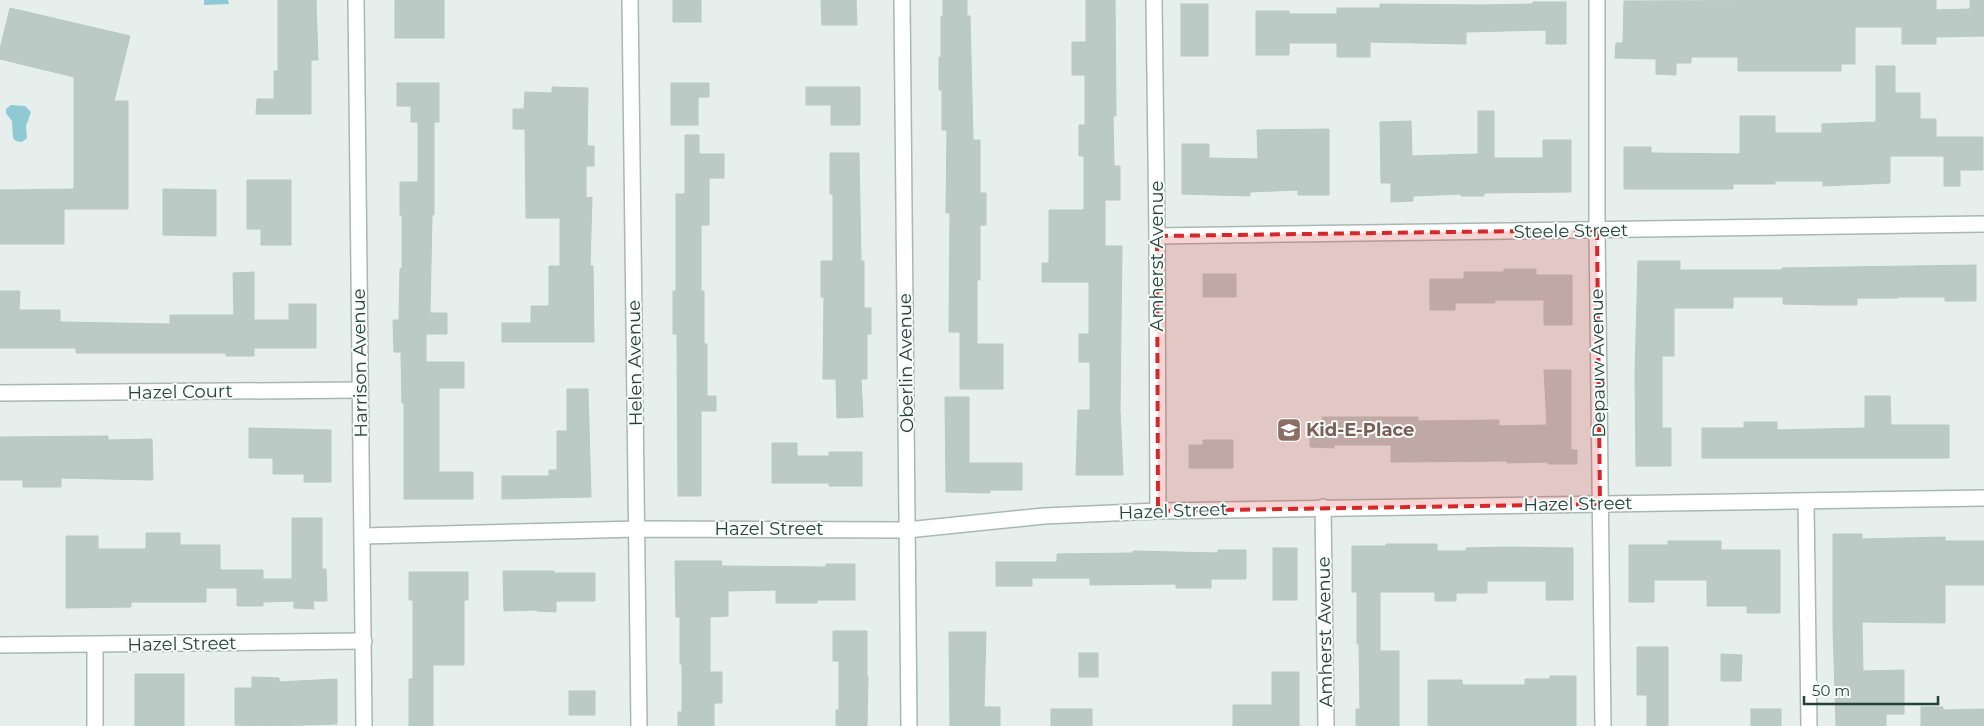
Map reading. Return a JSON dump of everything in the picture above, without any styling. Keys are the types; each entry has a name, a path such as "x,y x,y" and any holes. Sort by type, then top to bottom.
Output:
{"street":[{"name":"Harrison Avenue","path":"356,0 364,726"},
{"name":"Helen Avenue","path":"630,0 639,726"},
{"name":"Oberlin Avenue","path":"902,0 909,726"},
{"name":"Amherst Avenue","path":"1154,0 1158,511"},
{"name":"Depauw Avenue","path":"1597,0 1597,230 1603,726"},
{"name":"Steele Street","path":"1157,236 1984,224"},
{"name":"Hazel Court","path":"0,394 360,390"},
{"name":"Hazel Street","path":"363,536 638,529 907,530 1044,516 1158,511 1984,498"},
{"path":"1806,501 1809,726"},
{"name":"Amherst Avenue","path":"1323,507 1326,726"},
{"name":"Hazel Street","path":"0,645 364,641"},
{"path":"95,645 95,726"}],"highlighted area":[{"path":"1597,230 1600,504 1158,511 1157,236"}],"water":[{"path":"204,0 228,0 229,4 204,5"},
{"path":"11,105 25,106 31,112 26,126 27,138 22,142 16,141 13,138 12,121 6,113 6,109"}],"building":[{"path":"278,0 316,0 318,60 311,60 311,114 256,114 257,99 274,99 274,71 278,71"},
{"path":"395,0 444,0 444,38 395,38"},
{"path":"673,0 701,0 701,22 673,22"},
{"path":"821,0 856,0 857,25 822,25"},
{"path":"943,0 967,0 967,16 970,16 973,140 980,140 980,193 986,193 986,225 980,225 980,280 977,280 977,344 1003,344 1003,389 960,389 960,332 949,332 950,213 946,213 947,130 942,130 942,90 939,90"},
{"path":"1086,0 1115,0 1116,116 1113,116 1114,166 1120,166 1120,200 1105,200 1105,246 1122,246 1120,410 1123,475 1076,475 1078,410 1090,410 1090,362 1079,362 1079,334 1089,334 1089,282 1042,282 1042,263 1049,263 1049,210 1084,210 1084,156 1079,156 1079,125 1085,125 1085,75 1072,75 1072,42 1086,42"},
{"path":"1936,0 1936,10 1970,9 1970,0 1984,0 1984,36 1936,37 1936,44 1902,44 1902,27 1855,27 1855,64 1841,64 1841,71 1738,71 1738,57 1691,57 1691,63 1676,63 1676,75 1656,74 1656,59 1615,58 1616,43 1623,43 1624,1"},
{"path":"1533,2 1566,2 1566,44 1546,44 1546,30 1466,32 1466,44 1370,42 1370,57 1337,57 1337,43 1289,43 1289,55 1256,55 1256,11 1289,11 1289,14 1337,14 1337,8 1380,8 1380,4 1481,5 1533,4"},
{"path":"1181,4 1208,4 1208,56 1181,56"},
{"path":"10,8 130,36 114,101 128,101 128,209 64,209 64,244 0,244 0,190 74,189 74,77 0,59 0,49"},
{"path":"1876,66 1895,66 1895,93 1920,93 1920,119 1936,119 1936,137 1983,137 1983,170 1960,170 1960,186 1944,186 1944,156 1890,156 1890,183 1823,186 1823,181 1775,181 1775,184 1733,184 1733,189 1624,189 1624,147 1651,147 1651,153 1740,154 1740,116 1775,116 1775,133 1822,133 1822,124 1876,122"},
{"path":"397,83 439,83 439,122 434,122 434,215 432,215 430,313 447,313 447,334 426,334 426,362 464,362 464,388 439,388 439,472 473,472 473,499 404,499 404,403 402,403 401,352 394,352 393,320 399,320 400,269 402,269 400,182 418,182 418,122 411,122 411,106 397,106"},
{"path":"671,83 709,83 709,97 698,97 698,125 671,125"},
{"path":"552,87 588,88 587,146 594,146 594,166 586,166 586,198 592,197 590,266 593,266 594,342 502,342 502,323 531,323 531,306 549,306 549,266 560,266 560,218 526,218 525,129 513,129 513,109 524,109 525,92 552,93"},
{"path":"806,87 860,87 860,125 831,125 831,105 806,105"},
{"path":"1478,111 1494,111 1494,158 1543,158 1543,140 1571,140 1571,192 1484,193 1484,196 1461,196 1461,194 1413,196 1413,201 1391,202 1391,183 1381,183 1380,122 1411,121 1412,156 1478,154"},
{"path":"1329,129 1329,195 1298,195 1298,190 1250,192 1250,196 1182,194 1182,144 1209,144 1209,158 1258,159 1257,130"},
{"path":"685,135 699,135 699,154 724,154 724,178 709,178 709,225 701,225 701,291 704,291 704,344 707,344 707,396 716,396 716,411 701,411 701,496 678,496 677,334 673,334 673,291 676,291 676,194 685,194"},
{"path":"830,153 859,153 861,261 864,261 864,308 871,308 871,334 867,334 867,379 861,379 863,417 837,418 836,379 823,379 824,297 821,297 821,261 833,261 833,194 830,194"},
{"path":"247,180 291,180 291,245 261,245 261,229 247,229"},
{"path":"163,189 216,190 216,236 163,235"},
{"path":"1638,261 1680,261 1680,270 1782,270 1782,268 1976,265 1976,301 1945,301 1945,297 1857,298 1857,305 1824,305 1783,304 1783,297 1733,297 1733,308 1674,308 1674,356 1662,356 1662,428 1671,428 1671,466 1636,466 1635,375"},
{"path":"1504,269 1536,269 1536,275 1572,275 1572,325 1544,325 1544,300 1495,300 1495,303 1455,303 1455,310 1430,310 1430,279 1464,279 1464,272 1504,272"},
{"path":"254,272 254,320 289,320 289,304 316,304 316,348 254,348 254,356 226,356 226,353 76,353 76,348 0,348 0,291 20,291 19,310 60,310 60,322 170,324 170,315 234,315 233,273"},
{"path":"1203,274 1236,274 1236,297 1203,297"},
{"path":"1544,370 1571,370 1571,450 1577,450 1577,464 1548,464 1548,462 1507,463 1507,461 1391,462 1391,445 1334,445 1334,448 1310,447 1310,430 1322,430 1322,417 1418,417 1418,421 1499,420 1499,426 1547,425"},
{"path":"567,389 588,389 591,497 502,499 502,476 549,476 549,470 557,470 557,431 567,431"},
{"path":"1865,396 1890,396 1891,425 1949,425 1949,458 1702,458 1702,428 1744,428 1744,422 1777,422 1777,430 1865,428"},
{"path":"945,397 969,397 969,463 1022,463 1022,490 990,490 990,493 946,492"},
{"path":"249,428 331,430 331,482 304,482 304,474 273,474 273,458 249,458"},
{"path":"108,436 108,440 152,439 153,480 61,478 61,487 23,487 23,480 0,480 0,437"},
{"path":"1203,440 1233,440 1233,468 1189,468 1189,445 1203,445"},
{"path":"772,443 797,443 797,456 829,456 829,452 862,452 862,486 829,486 829,483 772,483"},
{"path":"292,518 322,518 322,569 326,569 327,601 313,601 314,609 294,608 294,601 263,602 263,606 237,606 237,588 206,588 206,602 131,602 131,607 66,608 66,536 98,536 98,549 146,549 146,533 180,533 180,545 220,545 220,570 263,570 263,579 292,579"},
{"path":"1833,534 1862,534 1862,539 1945,537 1945,541 1984,541 1984,585 1945,585 1945,623 1862,622 1863,671 1904,670 1904,714 1886,714 1886,726 1836,726"},
{"path":"1668,541 1721,541 1721,550 1780,550 1780,613 1747,613 1747,606 1707,606 1707,580 1654,580 1654,602 1629,602 1629,545 1668,545"},
{"path":"1386,544 1437,544 1437,551 1466,551 1466,548 1507,547 1573,548 1573,600 1546,600 1546,581 1487,581 1487,593 1456,593 1456,601 1435,601 1435,592 1380,592 1380,651 1399,651 1399,726 1356,726 1356,709 1360,709 1359,644 1357,644 1357,592 1352,592 1352,546 1386,546"},
{"path":"1273,548 1297,548 1297,600 1273,600"},
{"path":"1218,550 1246,550 1246,579 1211,579 1211,588 1176,588 1176,584 1090,585 1090,578 1032,578 1032,586 996,586 996,562 1057,562 1057,554 1133,553 1133,551 1218,553"},
{"path":"675,561 722,561 721,566 826,567 826,564 855,564 855,600 817,600 817,603 776,603 776,590 728,591 728,616 710,617 710,672 722,672 722,703 714,703 714,726 678,726 678,712 682,712 682,664 680,664 680,617 676,617"},
{"path":"503,571 595,573 595,601 556,601 556,612 537,610 504,611"},
{"path":"409,572 468,572 468,600 464,600 464,665 433,665 433,726 409,726 409,679 413,679 413,600 409,600"},
{"path":"833,631 867,631 867,726 836,726 836,710 839,710 839,661 833,661"},
{"path":"949,632 986,632 984,707 1000,707 1000,726 950,726"},
{"path":"1637,647 1668,647 1668,726 1647,726 1647,695 1637,695"},
{"path":"1079,653 1098,653 1098,677 1079,677"},
{"path":"1721,654 1742,655 1741,681 1721,681"},
{"path":"1272,672 1299,672 1299,726 1233,726 1233,705 1272,705"},
{"path":"135,674 184,674 184,726 135,726"},
{"path":"1550,676 1576,676 1576,726 1428,726 1428,680 1462,680 1462,685 1525,685 1525,679 1550,679"},
{"path":"252,677 279,678 279,682 337,679 337,724 235,725 235,688 252,688"},
{"path":"569,691 595,691 595,715 569,715"},
{"path":"1921,707 1943,707 1943,710 1984,709 1984,726 1921,726"},
{"path":"1051,709 1092,709 1092,726 1051,726"},
{"path":"1751,709 1781,709 1781,726 1751,726"}],"place":[{"name":"Kid-E-Place","path":"1289,430"}]}
